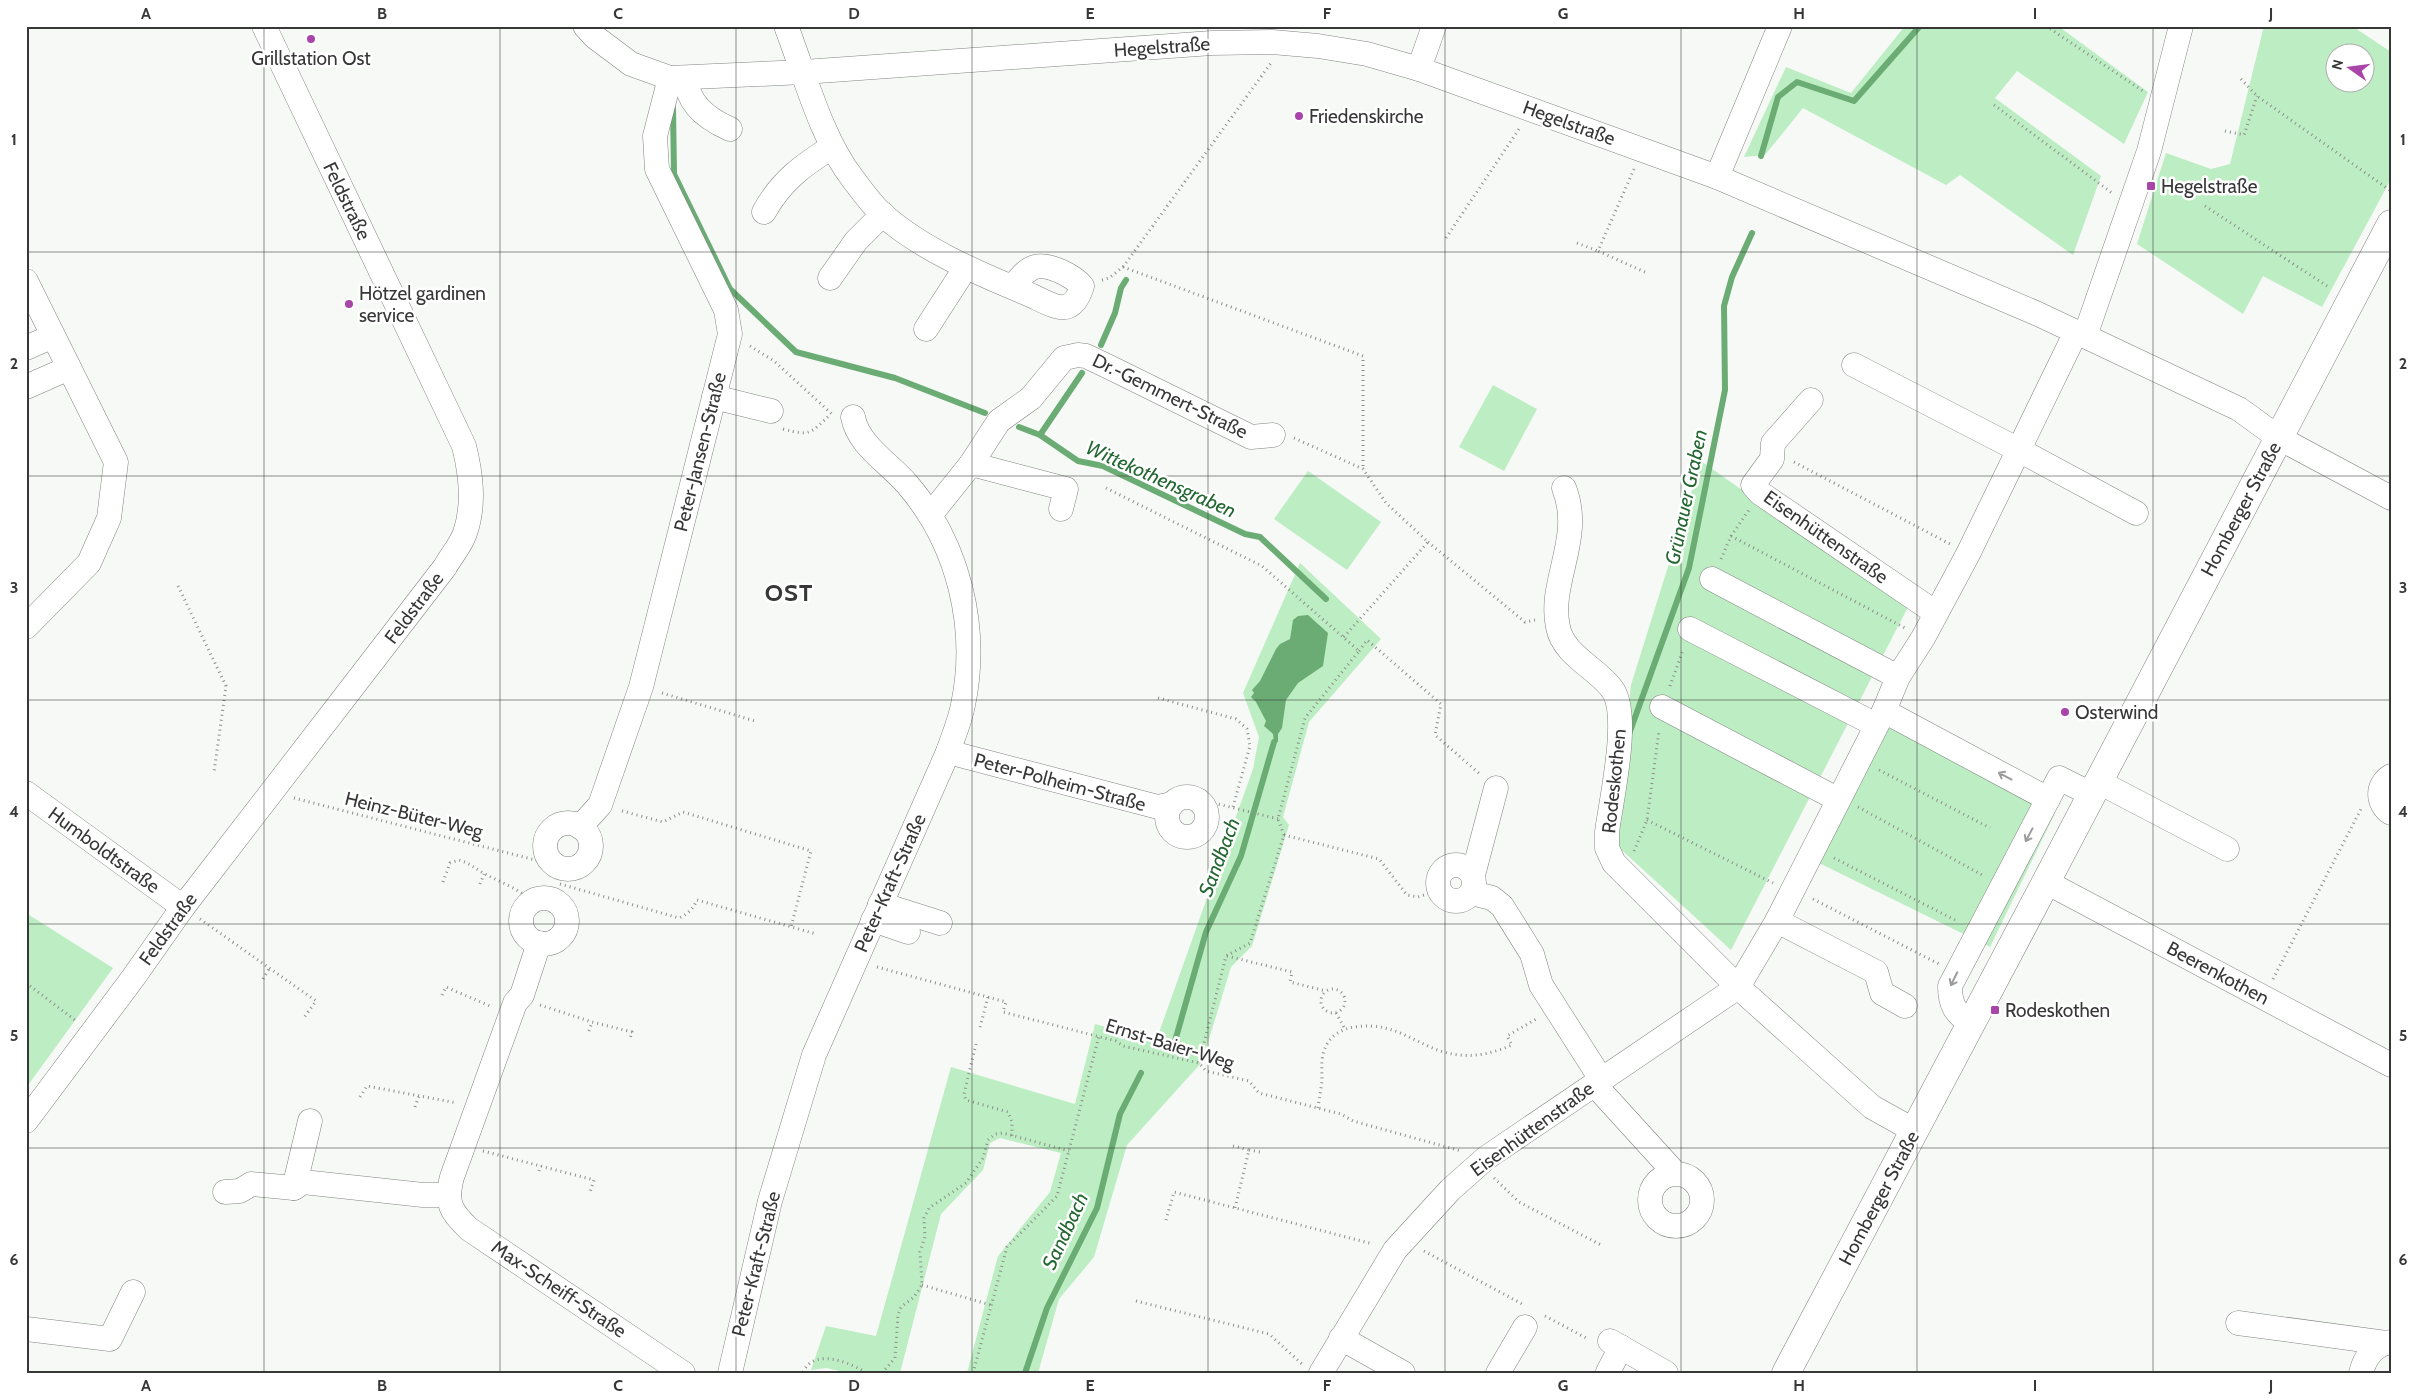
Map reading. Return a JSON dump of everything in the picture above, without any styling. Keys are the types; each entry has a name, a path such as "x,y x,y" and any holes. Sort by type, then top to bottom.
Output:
{"main road":[{"name":"Homberger Straße","path":"1786,1373 2391,224"}],"street":[{"name":"Feldstraße","path":"26,1122 183,907 445,566 465,534 471,505 471,488 470,471 460,438 264,26"},
{"path":"585,26 595,38 631,64 678,78 804,72"},
{"path":"786,26 832,147 851,177 883,214 942,254 966,267 1012,288 1061,308 1072,304 1080,296 1082,286 1075,278 1044,266 1029,270 1012,288"},
{"path":"1420,69 1434,26"},
{"path":"1717,177 1780,26"},
{"name":"Eisenhüttenstraße","path":"1313,1370 1340,1338 1400,1245 1450,1190 1483,1160 1738,987 1777,921 1801,895 1813,847 1880,718 1898,677 1923,638 1968,554 2019,450 2080,334 2130,206 2149,151 2181,26"},
{"name":"Hegelstraße","path":"804,72 1294,38 1367,54 1420,69 1717,177 2080,334 2239,409 2279,438 2391,498"},
{"path":"678,78 696,106 712,120 730,129"},
{"name":"Peter-Jansen-Straße","path":"580,827 600,805 641,687 730,334 726,310 657,169 655,136 660,110 678,78"},
{"path":"764,212 774,194 786,180 802,165 832,147"},
{"path":"830,278 856,241 883,214"},
{"path":"926,329 966,267"},
{"path":"26,281 116,462 109,518 89,563 26,627"},
{"path":"26,348 53,336"},
{"name":"Dr.-Gemmert-Straße","path":"931,514 971,464 999,421 1031,398 1064,358 1078,355 1086,356 1251,437 1273,435"},
{"path":"1854,365 2136,513"},
{"path":"26,387 69,368"},
{"path":"714,397 771,411"},
{"name":"Eisenhüttenstraße","path":"1811,400 1773,444 1772,459 1753,485 1760,493 1936,613"},
{"name":"Peter-Kraft-Straße","path":"730,1373 770,1201 814,1055 948,752 963,706 970,658 965,600 951,558 931,514 907,483 842,416"},
{"path":"971,464 1066,489 1061,509"},
{"name":"Rodeskothen","path":"1564,488 1570,503 1569,546 1557,603 1558,628 1569,648 1613,690 1621,716 1607,832 1607,848 1614,863 1738,987 1872,1108 1915,1131"},
{"path":"1712,579 1898,677"},
{"path":"1690,629 2048,799"},
{"path":"1662,707 1837,799"},
{"name":"Peter-Polheim-Straße","path":"948,752 1158,808 1189,797 1197,800 1204,806 1207,819 1204,827 1193,836 1178,835 1169,826 1167,814 1172,804"},
{"path":"1971,1023 1957,1012 1950,1001 1950,986 2059,778 2094,788 2227,848"},
{"path":"1496,788 1473,884 1466,899 1457,902 1448,900 1439,890 1439,875 1450,865 1456,864 1467,867 1473,884 1502,906 1532,954 1541,985 1598,1081 1675,1173"},
{"name":"Humboldtstraße","path":"26,793 183,907"},
{"path":"557,879 547,898 532,902 521,915 521,926 526,935 539,943 554,941 564,930 565,913 557,879 545,851 546,840 551,831 564,824 580,827 589,838 589,855 578,866 557,879"},
{"name":"Beerenkothen","path":"2046,882 2391,1064"},
{"path":"876,912 940,923"},
{"path":"876,912 908,932"},
{"path":"1777,921 1876,972 1882,994 1905,1006"},
{"path":"225,1192 240,1191 251,1184 294,1188 303,1182 423,1195 449,1195 452,1177 463,1146 539,943"},
{"path":"294,1188 310,1121"},
{"name":"Max-Scheiff-Straße","path":"449,1195 452,1212 469,1229 683,1373"},
{"path":"26,1329 110,1340 133,1292"},
{"path":"1498,1373 1533,1317"},
{"path":"2238,1323 2388,1342"},
{"path":"1340,1338 1403,1373"},
{"path":"2361,1373 2367,1356 2375,1348 2388,1342"},
{"path":"1608,1372 1616,1344 1651,1369"}],"path":[{"path":"2046,26 2161,104"},
{"path":"1082,286 1109,278 1124,267 1294,38"},
{"path":"2241,79 2257,96 2391,191"},
{"path":"2225,131 2244,135 2257,96"},
{"path":"1994,104 2130,206"},
{"path":"1446,238 1532,110"},
{"path":"1598,251 1643,150"},
{"path":"2205,206 2337,293"},
{"path":"1577,243 1647,273"},
{"path":"1124,267 1363,356 1363,469"},
{"path":"730,334 774,361 842,416 813,432 801,434 774,427 771,411"},
{"path":"1273,435 1292,437 1363,469 1386,503 1428,542 1524,622 1557,617"},
{"path":"1790,461 1968,554"},
{"path":"1106,488 1262,566 1301,598 1359,651"},
{"path":"1712,579 1731,536 1760,493"},
{"path":"1731,536 1923,638"},
{"path":"1343,638 1428,542"},
{"path":"178,586 226,686 214,772"},
{"path":"1621,870 1630,860 1647,820 1662,707 1690,629"},
{"path":"1199,1063 1226,956 1250,943 1284,835 1278,819 1305,718 1367,640 1440,704 1435,735 1496,788"},
{"path":"641,687 755,722"},
{"path":"1158,698 1236,718 1247,729 1250,746 1233,807"},
{"path":"1858,759 1990,828"},
{"name":"Heinz-Büter-Weg","path":"272,793 543,862 557,879 670,916 679,918 685,915 694,907 697,900 791,926"},
{"path":"2263,997 2367,797 2387,795"},
{"path":"1204,806 1218,804 1245,809 1278,819"},
{"path":"600,805 663,822 683,812 811,851 791,926 816,934"},
{"path":"1859,808 2002,886"},
{"path":"1647,820 1957,973"},
{"path":"1284,835 1379,859 1407,895 1418,897 1439,890"},
{"path":"1813,847 1955,920"},
{"path":"443,882 450,864 459,860 471,864 484,874 526,895 532,902"},
{"path":"480,884 484,874"},
{"path":"183,907 236,942 269,969 316,1002 303,1020"},
{"path":"1226,956 1292,972 1290,982 1326,991 1336,989 1344,996 1344,1007 1336,1013 1328,1013 1322,1006 1320,1000 1326,991"},
{"name":"Ernst-Baier-Weg","path":"855,960 1006,1002 1003,1012 1099,1036 1116,1041 1123,1046 1199,1063 1206,1071 1249,1081 1259,1093 1341,1114 1353,1121 1483,1160"},
{"path":"263,979 269,969"},
{"path":"26,983 91,1032"},
{"path":"442,995 446,988 517,1005 538,1004 592,1022 632,1032 630,1039"},
{"path":"980,1027 988,997"},
{"path":"1318,1108 1322,1080 1321,1068 1326,1046 1331,1039 1345,1029 1378,1025 1398,1031 1449,1053 1471,1055 1491,1052 1512,1045 1507,1036 1556,1008"},
{"path":"1336,1013 1345,1029"},
{"path":"589,1031 592,1022"},
{"path":"972,1373 1007,1247 1057,1196 1099,1036"},
{"path":"976,1044 964,1094 966,1100 1008,1112 1012,1122 1012,1136"},
{"path":"360,1097 367,1086 461,1104 476,1110"},
{"path":"415,1107 419,1096"},
{"path":"882,1373 895,1358 898,1315 901,1307 914,1297 922,1285 919,1263 925,1237 924,1218 929,1208 966,1183 983,1158 988,1140 995,1134 1012,1136 1069,1151"},
{"path":"463,1146 594,1180 590,1192"},
{"path":"1233,1146 1260,1152"},
{"path":"1235,1208 1249,1150"},
{"path":"1483,1160 1519,1202 1603,1246"},
{"path":"539,1170 540,1166"},
{"path":"1166,1220 1174,1192 1235,1208 1400,1245 1533,1317 1593,1342 1616,1344"},
{"path":"922,1285 991,1305"},
{"path":"1136,1301 1269,1334 1313,1370"},
{"path":"793,1373 804,1372 811,1363 825,1359 850,1363 867,1373"}],"shaded area":[{"path":"1905,26 2058,26 2148,92 2124,144 2017,71 1995,98 2101,176 2073,255 1960,175 1946,185 1803,108 1765,155 1744,157 1786,67 1851,93"},
{"path":"2264,26 2352,26 2391,52 2391,179 2322,307 2263,276 2243,314 2137,244 2166,153 2211,169 2230,164"},
{"path":"1493,385 1537,409 1504,471 1459,447"},
{"path":"1701,461 1908,607 1731,950 1614,843 1631,685"},
{"path":"1308,471 1381,522 1347,570 1274,519"},
{"path":"1300,563 1381,639 1309,722 1283,817 1289,825 1252,946 1231,967 1202,1062 1127,1145 1094,1257 1059,1299 1038,1373 967,1373 998,1256 1050,1192 1061,1153 1000,1138 990,1143 983,1170 941,1214 900,1373 849,1373 826,1368 811,1370 826,1326 876,1336 951,1067 1075,1104 1095,1024 1156,1041 1253,769 1259,737 1243,693"},
{"path":"1308,615 1328,633 1323,666 1298,683 1286,700 1278,742 1274,742 1273,734 1264,726 1266,721 1256,702 1251,697 1254,693 1252,690 1260,681 1276,649 1280,644 1290,639 1293,620 1298,616"},
{"path":"1889,726 2055,813 1990,947 1819,863"},
{"path":"26,913 113,968 26,1088"}],"waterway":[{"name":"Grünauer Graben","path":"1761,156 1778,97 1797,82 1854,101 1920,26"},
{"path":"673,108 674,174 730,289 796,352 895,378 985,413"},
{"name":"Grünauer Graben","path":"1629,734 1689,568 1725,390 1724,306 1732,277 1752,233"},
{"name":"Wittekothensgraben","path":"1101,345 1115,313 1121,288 1126,280"},
{"name":"Wittekothensgraben","path":"1082,373 1040,435 1078,461 1103,466 1245,534 1260,537 1326,599"},
{"path":"1019,427 1040,435"},
{"name":"Sandbach","path":"1175,1041 1206,932 1241,856 1274,742"},
{"name":"Sandbach","path":"1025,1373 1047,1308 1097,1208 1120,1114 1141,1073"}],"place":[{"name":"Grillstation Ost","path":"311,39"},
{"name":"Friedenskirche","path":"1299,116"},
{"name":"Hegelstraße","path":"2151,186"},
{"name":"Hötzel gardinen service","path":"349,304"},
{"name":"Osterwind","path":"2065,712"},
{"name":"Rodeskothen","path":"1995,1010"}],"district":[{"name":"OST","path":"789,592"}]}
